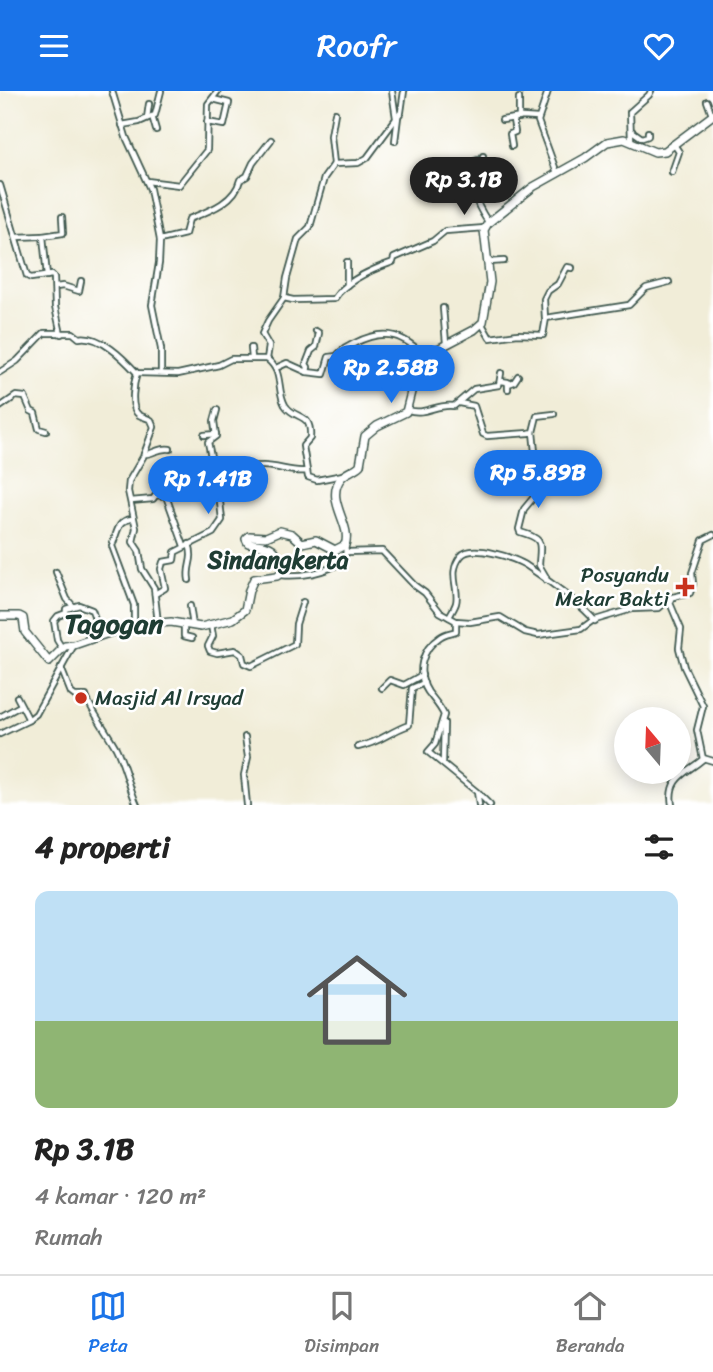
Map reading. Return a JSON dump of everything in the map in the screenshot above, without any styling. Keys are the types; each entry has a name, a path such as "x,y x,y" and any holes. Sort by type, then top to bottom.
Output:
{"main road":[{"path":"0,616 23,618 24,632 47,662 62,648 134,625 171,622 188,626 211,625 233,619 243,613 254,579 279,575 283,568 273,549 263,543 248,543 248,537 265,537 280,531 292,534 302,543 318,541 335,550 345,548 347,534 338,514 339,482 361,462 367,433 401,416 408,409 414,380 432,352 482,324 490,285 486,225 526,191 585,158 607,142 631,140 658,153 675,146 713,116"}],"street":[{"path":"112,91 122,125 146,181 160,240 152,307 161,352 160,373"},
{"path":"122,125 156,114 161,91"},
{"path":"146,181 180,185 206,150 208,104 218,91"},
{"path":"392,91 397,117 395,141"},
{"path":"334,164 354,164 367,158 397,117 404,103 404,91"},
{"path":"548,91 538,118 557,173"},
{"path":"631,140 631,110 651,91"},
{"path":"512,146 510,134 515,132 519,98"},
{"path":"207,122 224,125 229,103 213,99"},
{"path":"707,101 713,116"},
{"path":"149,104 149,117 156,131"},
{"path":"267,359 268,346 262,334 284,298 286,278 298,239 301,233 310,227 324,178 334,164 331,137 335,113"},
{"path":"502,120 538,118"},
{"path":"632,131 642,138 648,136 648,132"},
{"path":"160,240 186,234 188,219 210,212 229,198 239,188 240,180 247,176 253,163 271,140"},
{"path":"671,172 679,152 675,146"},
{"path":"284,298 334,299 346,285 379,267 394,263 394,258 433,241 446,230 486,225 472,191 475,162 477,159 483,159 483,156"},
{"path":"0,185 29,277 54,276 56,313 61,334"},
{"path":"476,198 482,192"},
{"path":"16,237 63,233 62,217"},
{"path":"43,236 47,276"},
{"path":"489,262 504,261"},
{"path":"346,285 347,262"},
{"path":"482,324 490,338 518,334 543,335 544,299 548,291 558,284 567,267 572,268"},
{"path":"55,287 63,286 79,291 81,281"},
{"path":"545,319 628,306 646,288 669,282"},
{"path":"443,308 446,343"},
{"path":"307,372 309,367 306,365 316,347 319,333 316,331"},
{"path":"0,372 17,362 43,334 74,333 79,338 83,337 116,353 137,373 178,374 219,365 229,360 267,359 276,367 284,404 289,411 304,417 310,426 310,438 303,446 310,479 347,474"},
{"path":"276,367 287,363 307,372 324,374 329,357 337,356 343,349 362,339 380,335 403,338 427,358"},
{"path":"251,348 252,358"},
{"path":"137,373 134,384 135,409 139,415 151,420 154,426 144,454 129,481 128,491 136,528 133,542 138,549 142,569 155,594 158,623"},
{"path":"408,409 418,412 442,405 452,406 474,389 499,385 501,373"},
{"path":"501,381 508,381 508,386 518,376"},
{"path":"0,407 15,397 25,397 31,411 35,413 39,429 46,431"},
{"path":"459,403 474,406 484,436 525,435 533,432"},
{"path":"213,483 209,469 212,452 208,442 215,437 214,421 217,409"},
{"path":"545,580 547,577 539,565 542,549 538,541 519,529 524,509 544,485 545,472 534,452 533,432 537,416 554,414"},
{"path":"204,435 215,434"},
{"path":"144,454 162,447 170,449"},
{"path":"209,469 227,471 260,465 296,472 307,471"},
{"path":"131,502 153,499 156,495 166,496 199,482 213,483 222,489 221,521 210,535 174,552 175,560 162,563 165,589 155,594"},
{"path":"166,496 193,556 189,580"},
{"path":"133,519 120,523 112,546 134,605 134,625"},
{"path":"279,575 310,574 340,563 345,548 382,551 427,595 440,612 456,621 470,622 500,617 535,635 578,630 594,621 632,609 659,608 671,597 688,594 691,591 692,573 701,544 704,539 713,535"},
{"path":"449,617 457,601 455,571 464,553 480,551 501,555 526,565 594,621"},
{"path":"56,572 73,606"},
{"path":"676,597 670,603 681,629 680,648 684,667 703,706 697,730 703,758"},
{"path":"211,625 213,636 208,646 210,651 217,653 236,650 242,655 244,663 253,665 295,644 296,624 303,602"},
{"path":"62,648 57,640 54,621 73,606 85,606 93,611 101,636"},
{"path":"190,606 184,636 191,638"},
{"path":"443,764 444,714 424,683 422,661 426,652 440,637 456,631 456,621"},
{"path":"0,734 29,719 42,705 74,645"},
{"path":"61,668 71,693 75,696 86,696 106,729 117,750 137,805"},
{"path":"382,688 390,680 404,685 422,675"},
{"path":"358,747 377,743 395,728 409,725 412,689 424,683"},
{"path":"17,697 29,719"},
{"path":"0,717 20,706"},
{"path":"443,722 438,729 435,744 428,752 490,805"},
{"path":"245,737 247,757 244,775 247,805"},
{"path":"703,758 713,761"},
{"path":"673,805 671,794 676,783 688,768 703,758"},
{"path":"477,792 479,805"}],"place":[{"name":"Posyandu Mekar Bakti","path":"685,587"},
{"name":"Masjid Al Irsyad","path":"81,698"}],"district":[{"name":"Sindangkerta","path":"278,560"},
{"name":"Tagogan","path":"114,623"}]}
